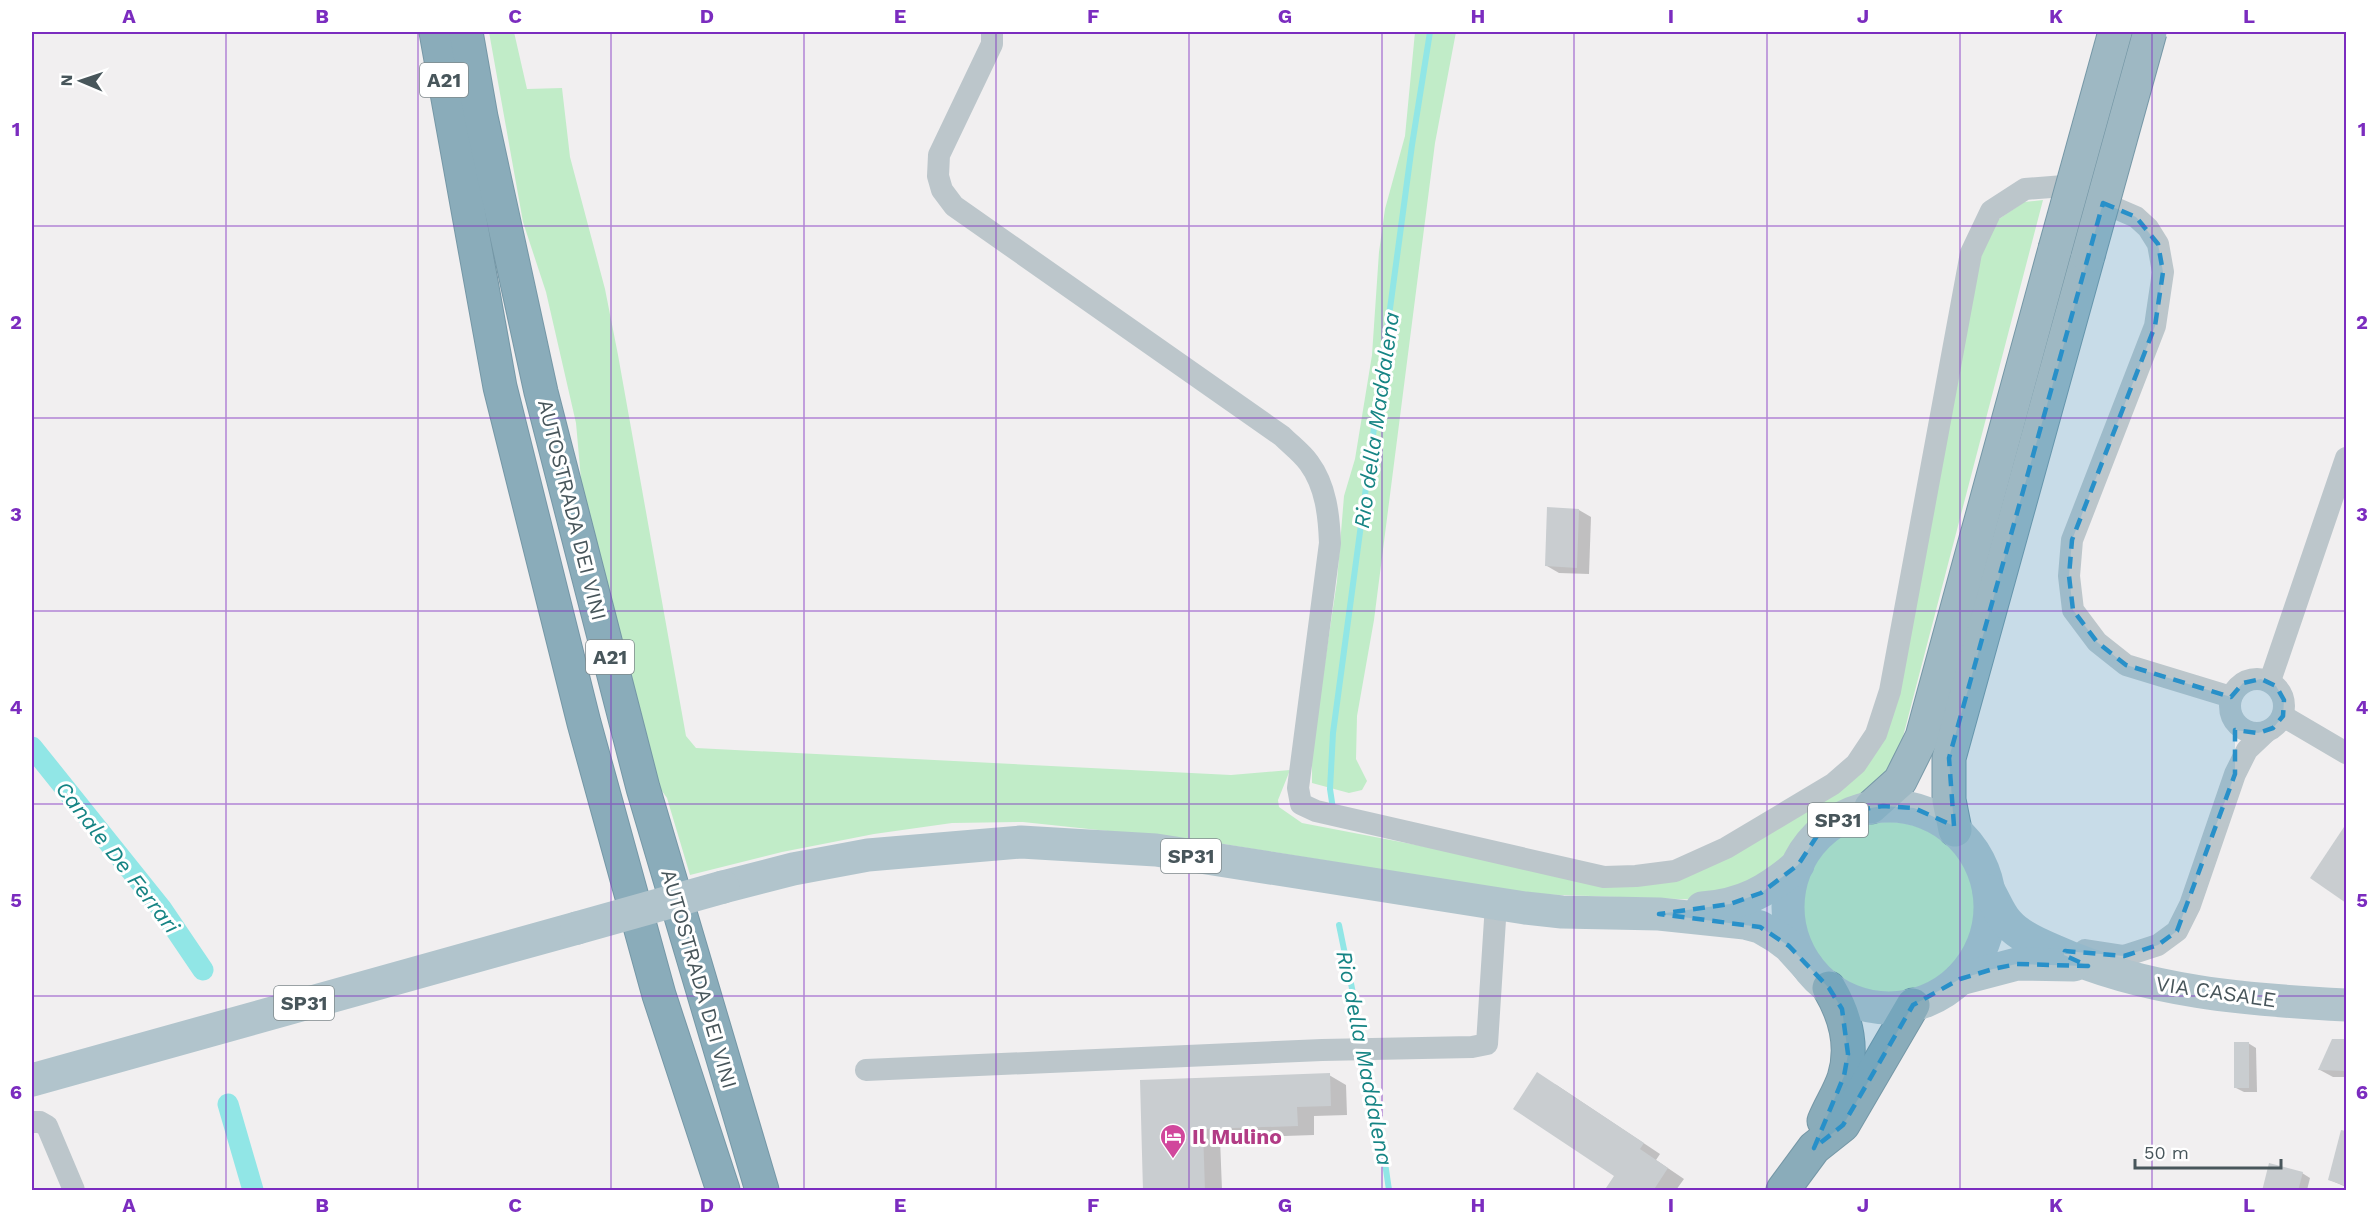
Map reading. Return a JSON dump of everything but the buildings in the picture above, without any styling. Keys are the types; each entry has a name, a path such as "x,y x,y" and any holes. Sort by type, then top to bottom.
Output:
{"highway":[{"name":"AUTOSTRADA DEI VINI","path":"436,32 467,123 541,392 640,777 762,1191"},
{"name":"AUTOSTRADA DEI VINI","path":"466,32 467,123 500,387 581,711 659,995 723,1191"},
{"path":"1871,807 1900,781 1922,736 2115,32"},
{"path":"1955,830 1949,800 1949,758 2150,32"},
{"path":"1783,1191 1814,1148 1844,1076 1848,1054 1842,1009 1818,977"},
{"path":"1814,1148 1843,1125 1913,1005"}],"main road":[{"name":"SP31","path":"32,1080 793,869 868,855 1021,842 1156,850 1496,904 1562,912 1659,914 1729,920 1760,927 1789,946 1818,977 1848,999 1869,1006 1891,1008 1930,1000 1960,979 1979,953 1989,923 1989,891 1981,863 1965,839 1945,822 1914,808 1883,806 1871,807 1836,820 1817,836 1793,877 1789,906 1792,934 1818,977"},
{"name":"SP31","path":"1659,914 1746,900 1761,893 1798,865"},
{"name":"VIA CASALE","path":"1989,891 2008,923 2022,934 2088,966 2168,987 2288,1002 2346,1005"},
{"name":"VIA CASALE","path":"1960,979 2017,964 2088,966"}],"street":[{"path":"992,32 992,44 939,155 938,176 942,190 954,206 1282,436 1309,462 1322,487 1329,514 1330,543 1298,788 1301,804 1316,811 1604,877 1636,876 1675,871 1726,848 1833,784 1856,764 1876,734 1890,691 1971,253 1991,211 2025,189 2064,186 2136,217 2148,228 2158,244 2163,272 2155,326 2072,540 2068,576 2073,610 2097,642 2126,665 2231,697"},
{"path":"2270,681 2346,458"},
{"path":"2022,934 2104,954 2124,956 2158,945 2177,931 2190,905 2235,774 2247,750 2275,724 2284,708 2282,693 2270,681 2252,679 2236,689 2231,697 2231,714 2235,722 2235,774"},
{"path":"2235,722 2249,732 2275,724 2346,753"},
{"path":"866,1070 1487,1044 1496,904"},
{"path":"32,1122 40,1122 47,1126 74,1191"}],"highlighted area":[{"path":"2103,203 2136,217 2158,244 2163,272 2155,326 2072,540 2069,576 2073,610 2097,642 2126,665 2231,697 2243,683 2261,679 2276,686 2284,700 2283,716 2273,728 2258,733 2235,730 2235,774 2177,931 2158,945 2124,956 2065,951 2064,955 2088,966 2017,964 1993,969 1960,979 1913,1005 1843,1125 1814,1148 1844,1076 1848,1054 1842,1009 1829,988 1789,946 1760,927 1659,914 1730,904 1761,893 1798,865 1817,836 1859,810 1883,806 1914,808 1954,826 1949,758"}],"green space":[{"path":"489,32 514,32 527,89 562,88 570,157 605,289 686,736 696,748 1231,775 1290,770 1278,800 1279,807 1302,823 1593,879 1645,882 1869,757 1980,259 1993,223 2024,202 2043,200 1899,752 1887,776 1876,787 1815,819 1775,872 1708,900 1531,894 1211,842 1023,822 952,823 874,834 782,852 690,875 667,798 654,780 584,513 576,423 546,292 523,222"},
{"path":"1415,32 1456,32 1435,143 1374,620 1357,716 1356,759 1367,781 1362,790 1349,793 1312,783 1312,750 1337,581 1344,496 1355,459 1372,355 1379,252 1385,209 1405,136"},
{"path":"1889,822 1922,829 1937,836 1950,847 1961,860 1968,875 1975,908 1968,941 1961,956 1950,969 1937,980 1922,987 1889,994 1856,987 1841,980 1828,969 1817,956 1810,941 1803,908 1810,875 1817,860 1828,847 1841,836 1856,829"}],"waterway":[{"name":"Rio della Maddalena","path":"1333,809 1330,789 1333,733 1412,145 1430,32"},
{"name":"Canale De Ferrari","path":"32,747 161,908 203,970"},
{"name":"Rio della Maddalena","path":"1339,925 1378,1115 1389,1190"},
{"name":"Canale De Ferrari","path":"228,1104 253,1190"}],"place":[{"name":"Il Mulino","path":"1173,1160"}]}
